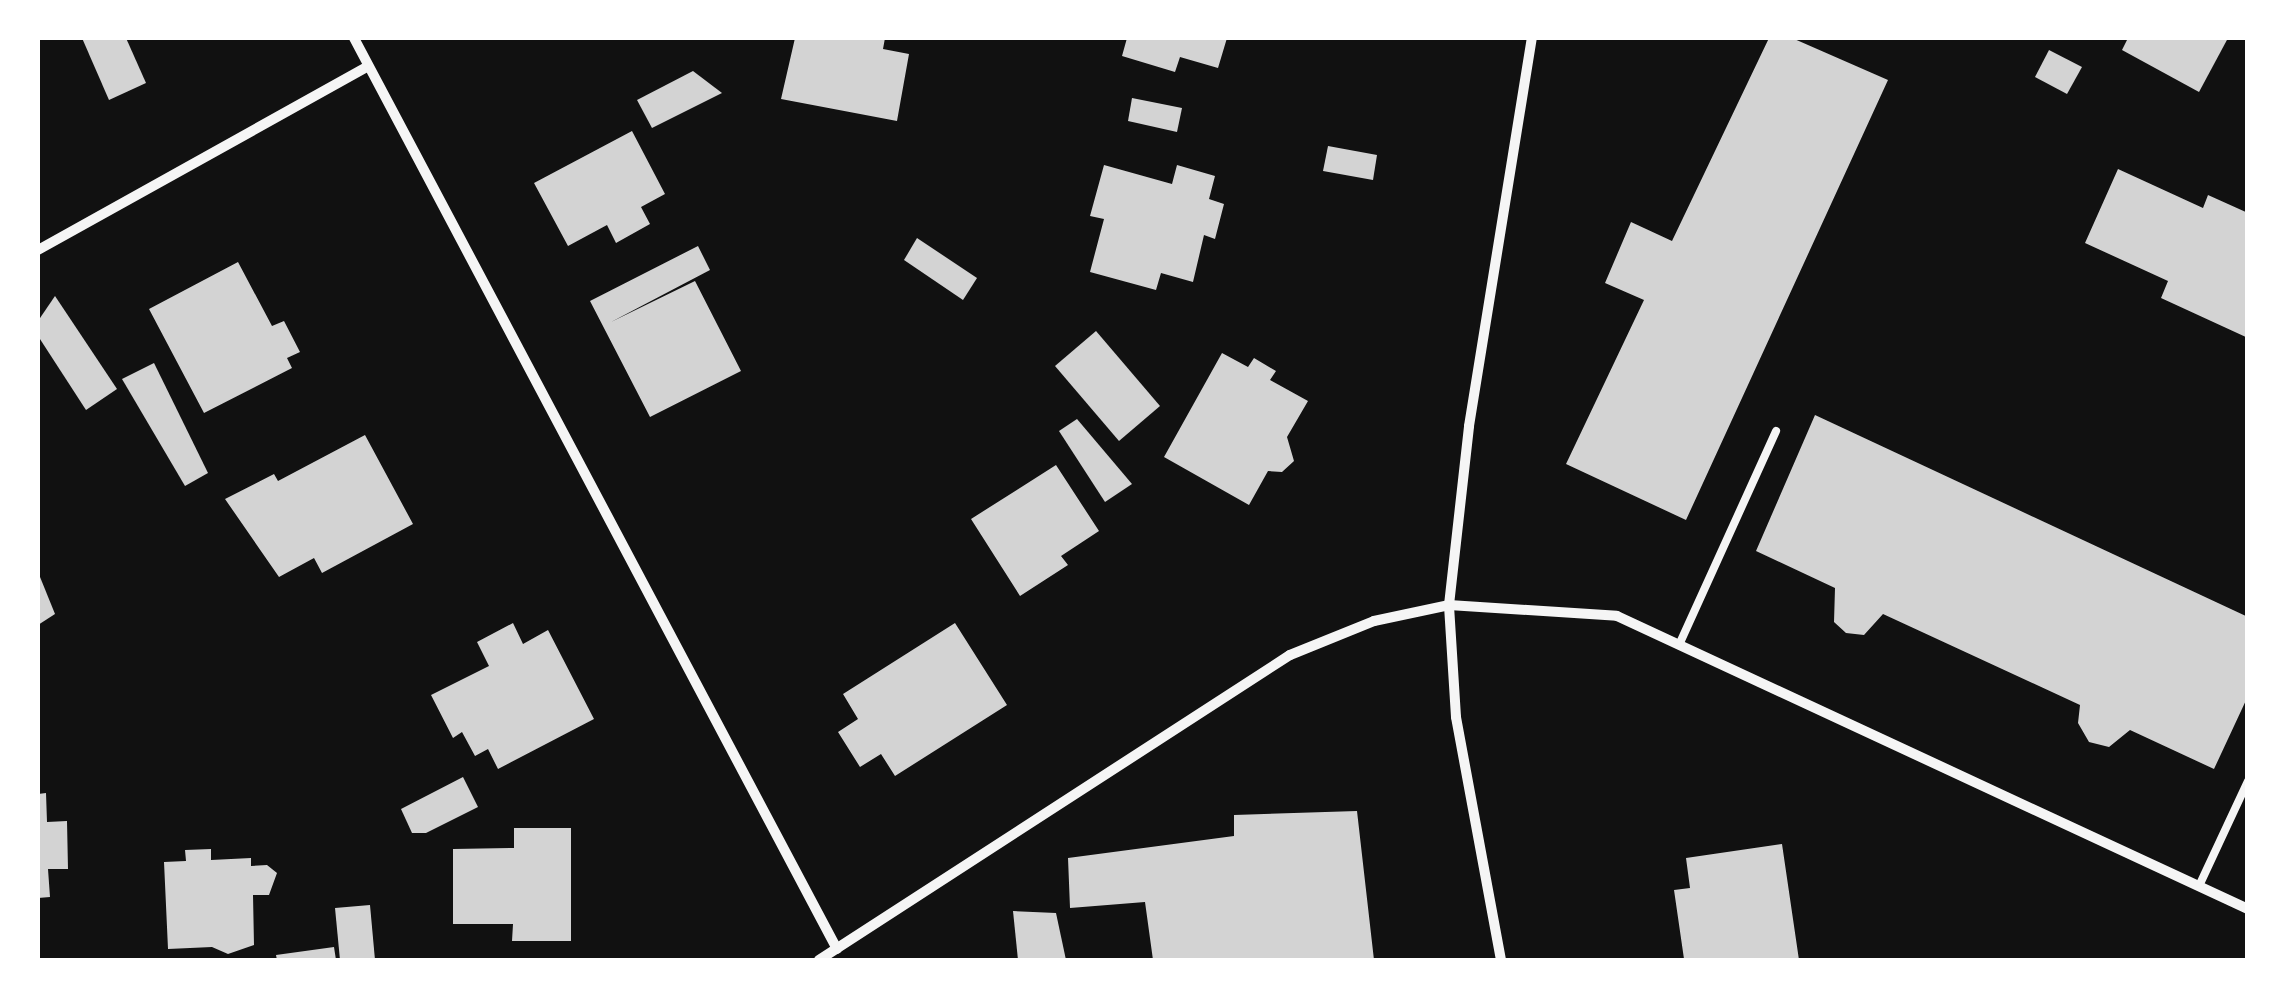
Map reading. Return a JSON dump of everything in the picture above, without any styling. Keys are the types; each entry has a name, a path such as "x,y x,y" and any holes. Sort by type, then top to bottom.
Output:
{"street":[{"path":"354,38 837,949"},
{"path":"1502,960 1456,716 1449,605 1469,426 1532,38"},
{"path":"38,250 368,66"},
{"path":"819,960 1290,655 1374,620 1449,605 1617,616 2248,909"}],"lane":[{"path":"1679,645 1776,431"},
{"path":"2198,886 2248,781"}],"building":[{"path":"82,38 126,38 146,83 109,100"},
{"path":"795,38 885,38 883,49 909,54 897,121 781,99"},
{"path":"1127,38 1227,38 1218,68 1180,57 1175,72 1122,56"},
{"path":"1769,38 1792,38 1888,80 1686,520 1566,464 1644,300 1605,283 1631,222 1672,241"},
{"path":"2128,38 2228,38 2199,92 2122,50"},
{"path":"2049,50 2082,67 2067,94 2035,77"},
{"path":"693,71 722,93 652,128 637,100"},
{"path":"1132,98 1182,108 1177,132 1128,121"},
{"path":"632,131 665,194 641,207 650,224 616,243 607,225 568,246 534,183"},
{"path":"1328,146 1377,155 1373,180 1323,171"},
{"path":"1104,165 1172,184 1177,165 1215,176 1209,199 1224,204 1215,239 1204,235 1193,282 1161,273 1156,290 1090,272 1104,219 1090,216"},
{"path":"2118,169 2203,208 2208,195 2248,213 2248,338 2161,298 2168,281 2085,243"},
{"path":"917,238 977,278 963,300 904,260"},
{"path":"698,246 710,270 611,322 695,281 741,371 650,417 590,301"},
{"path":"238,262 272,326 284,321 300,352 287,358 292,368 204,413 149,309"},
{"path":"55,296 117,389 86,410 38,336 38,321"},
{"path":"1096,331 1160,406 1119,441 1055,366"},
{"path":"1222,353 1248,367 1254,358 1276,371 1270,380 1308,401 1287,437 1294,461 1282,472 1268,471 1249,505 1164,457"},
{"path":"154,363 208,473 185,486 122,379"},
{"path":"1815,415 2248,617 2248,696 2214,769 2130,730 2109,747 2089,742 2078,723 2080,705 1883,614 1864,635 1846,633 1834,622 1835,588 1756,551"},
{"path":"1077,419 1132,484 1105,502 1059,431"},
{"path":"365,435 413,524 322,573 314,558 279,577 225,499 274,474 278,481"},
{"path":"1056,465 1099,531 1061,556 1068,565 1020,596 971,519"},
{"path":"38,572 55,614 38,625"},
{"path":"513,623 523,644 548,630 594,719 498,769 488,749 475,756 462,732 453,738 431,695 489,666 477,642"},
{"path":"955,623 1007,705 895,776 881,754 860,767 838,732 858,719 843,694"},
{"path":"463,777 478,807 426,833 412,833 401,809"},
{"path":"46,793 47,822 67,821 68,869 48,869 50,897 38,898 38,794"},
{"path":"1357,811 1374,960 1153,960 1145,902 1070,908 1068,858 1234,836 1234,815"},
{"path":"514,828 571,828 571,941 512,941 513,924 453,924 453,849 514,848"},
{"path":"1782,844 1799,960 1684,959 1674,890 1690,888 1686,858"},
{"path":"211,849 211,860 251,858 251,866 267,865 277,873 269,895 253,895 254,945 228,954 212,947 168,949 164,862 186,861 185,850"},
{"path":"370,905 375,960 340,960 335,908"},
{"path":"1013,911 1056,913 1066,960 1018,960"},
{"path":"334,947 336,960 277,960 276,955"}]}
